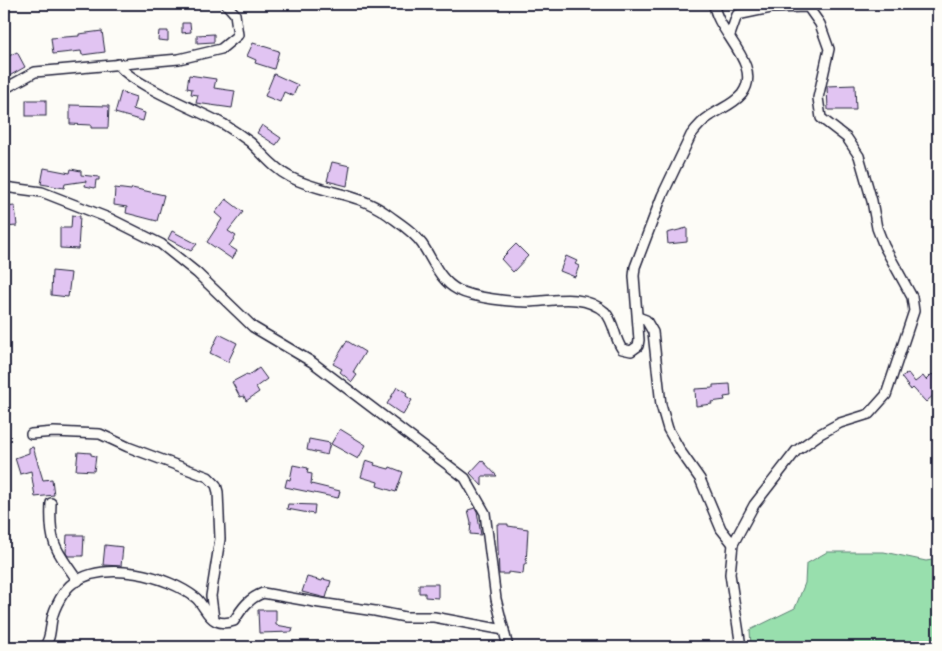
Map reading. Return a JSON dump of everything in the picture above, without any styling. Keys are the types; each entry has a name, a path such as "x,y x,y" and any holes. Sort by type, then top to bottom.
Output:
{"street":[{"path":"4,89 35,72 178,59 221,49 238,35 235,14 226,4"},
{"path":"118,64 125,72 151,88 235,131 287,176 372,204 417,238 440,275 457,289 465,293 514,302 567,299 589,303 606,313 614,327 619,344 626,351 630,351 638,346 638,317 634,282 635,267 662,196 696,128 709,116 736,100 746,87 746,68 730,35 719,21 714,4"},
{"path":"730,35 737,15 771,8 809,5 820,24 828,49 818,98 822,118 847,138 859,156 872,201 877,228 884,246 912,297 914,311 886,395 869,414 840,423 796,450 754,505 733,544 730,574 741,647"},
{"path":"4,187 42,192 111,219 161,244 197,273 253,327 312,362 465,478 485,513 496,599 508,647"},
{"path":"638,317 646,320 653,332 661,405 668,429 700,479 721,529 733,544"},
{"path":"31,434 62,432 100,434 128,447 197,472 216,485 220,539 211,596 214,620"},
{"path":"50,503 52,540 56,549 78,580"},
{"path":"44,647 49,640 52,616 67,588 78,580 96,574 116,571 143,574 168,582 196,598 214,620 225,623 234,620 244,605 255,596 264,593 405,617 434,618 504,630"}],"green space":[{"path":"827,552 884,552 926,561 938,559 938,647 751,647 750,630 795,608 805,583 806,564"}],"building":[{"path":"182,23 190,23 191,32 182,33"},
{"path":"102,31 105,52 82,55 81,51 53,54 51,38 79,36 79,34"},
{"path":"159,31 168,31 168,41 158,40"},
{"path":"214,34 214,42 197,43 197,35"},
{"path":"253,43 279,51 274,69 255,63 256,60 247,56"},
{"path":"4,45 9,56 17,52 25,67 4,79"},
{"path":"274,74 298,85 293,96 284,92 280,102 265,96"},
{"path":"189,75 216,79 214,88 235,91 232,108 196,103 198,95 191,94 192,89 187,88"},
{"path":"855,85 856,110 828,110 827,86"},
{"path":"121,92 136,97 133,109 145,113 143,121 115,113"},
{"path":"26,100 46,100 46,116 26,116"},
{"path":"70,105 109,106 108,128 91,128 91,125 70,124"},
{"path":"262,125 281,138 276,145 257,133"},
{"path":"332,162 350,166 347,186 327,181"},
{"path":"44,168 70,173 71,169 81,171 81,175 99,177 99,180 96,180 95,188 85,186 86,181 65,184 64,188 41,184"},
{"path":"115,188 131,190 132,188 164,195 157,221 126,213 127,207 114,205"},
{"path":"226,199 243,212 228,231 236,236 229,246 237,251 232,259 207,242 222,219 215,213"},
{"path":"15,206 17,226 4,227 4,207"},
{"path":"72,215 80,216 78,249 60,248 60,228 71,228"},
{"path":"687,228 687,242 668,244 667,233"},
{"path":"172,231 197,244 191,251 168,239"},
{"path":"516,244 528,256 513,272 501,259"},
{"path":"566,256 577,261 575,264 579,266 575,277 560,271"},
{"path":"52,271 71,273 68,297 51,295"},
{"path":"219,334 237,343 228,362 210,353"},
{"path":"347,341 365,352 353,372 357,375 352,382 340,372 342,369 333,364"},
{"path":"259,368 267,379 256,387 259,392 246,401 244,396 240,397 232,382 247,374 248,376"},
{"path":"908,373 915,382 923,376 926,380 932,374 938,380 938,391 926,402 913,388 911,390 901,377"},
{"path":"730,384 731,396 724,397 725,400 696,406 695,389 713,388 713,385"},
{"path":"397,387 407,393 406,396 412,400 403,415 387,404"},
{"path":"340,429 366,445 358,459 331,444"},
{"path":"309,439 330,443 327,455 307,450"},
{"path":"33,447 43,480 52,479 54,495 35,497 31,471 20,474 15,458 29,453 29,448"},
{"path":"78,452 91,453 91,455 96,456 94,471 76,470"},
{"path":"366,460 375,463 374,465 389,469 390,467 403,472 396,492 377,486 378,482 361,477"},
{"path":"482,460 497,476 482,476 482,486 470,473"},
{"path":"293,465 308,468 307,473 312,474 311,484 340,491 338,498 285,487 287,479 290,480"},
{"path":"288,504 315,505 314,514 287,509"},
{"path":"475,508 481,535 470,534 471,522 468,510"},
{"path":"497,524 508,524 508,526 528,529 526,564 524,564 523,574 508,572 508,574 499,574"},
{"path":"67,535 84,535 83,556 68,556 66,553"},
{"path":"105,545 123,547 121,566 103,565"},
{"path":"307,577 331,581 326,598 302,592"},
{"path":"419,584 438,584 438,598 425,597 425,593 419,593"},
{"path":"258,610 276,610 276,625 293,628 292,632 259,633"}]}
